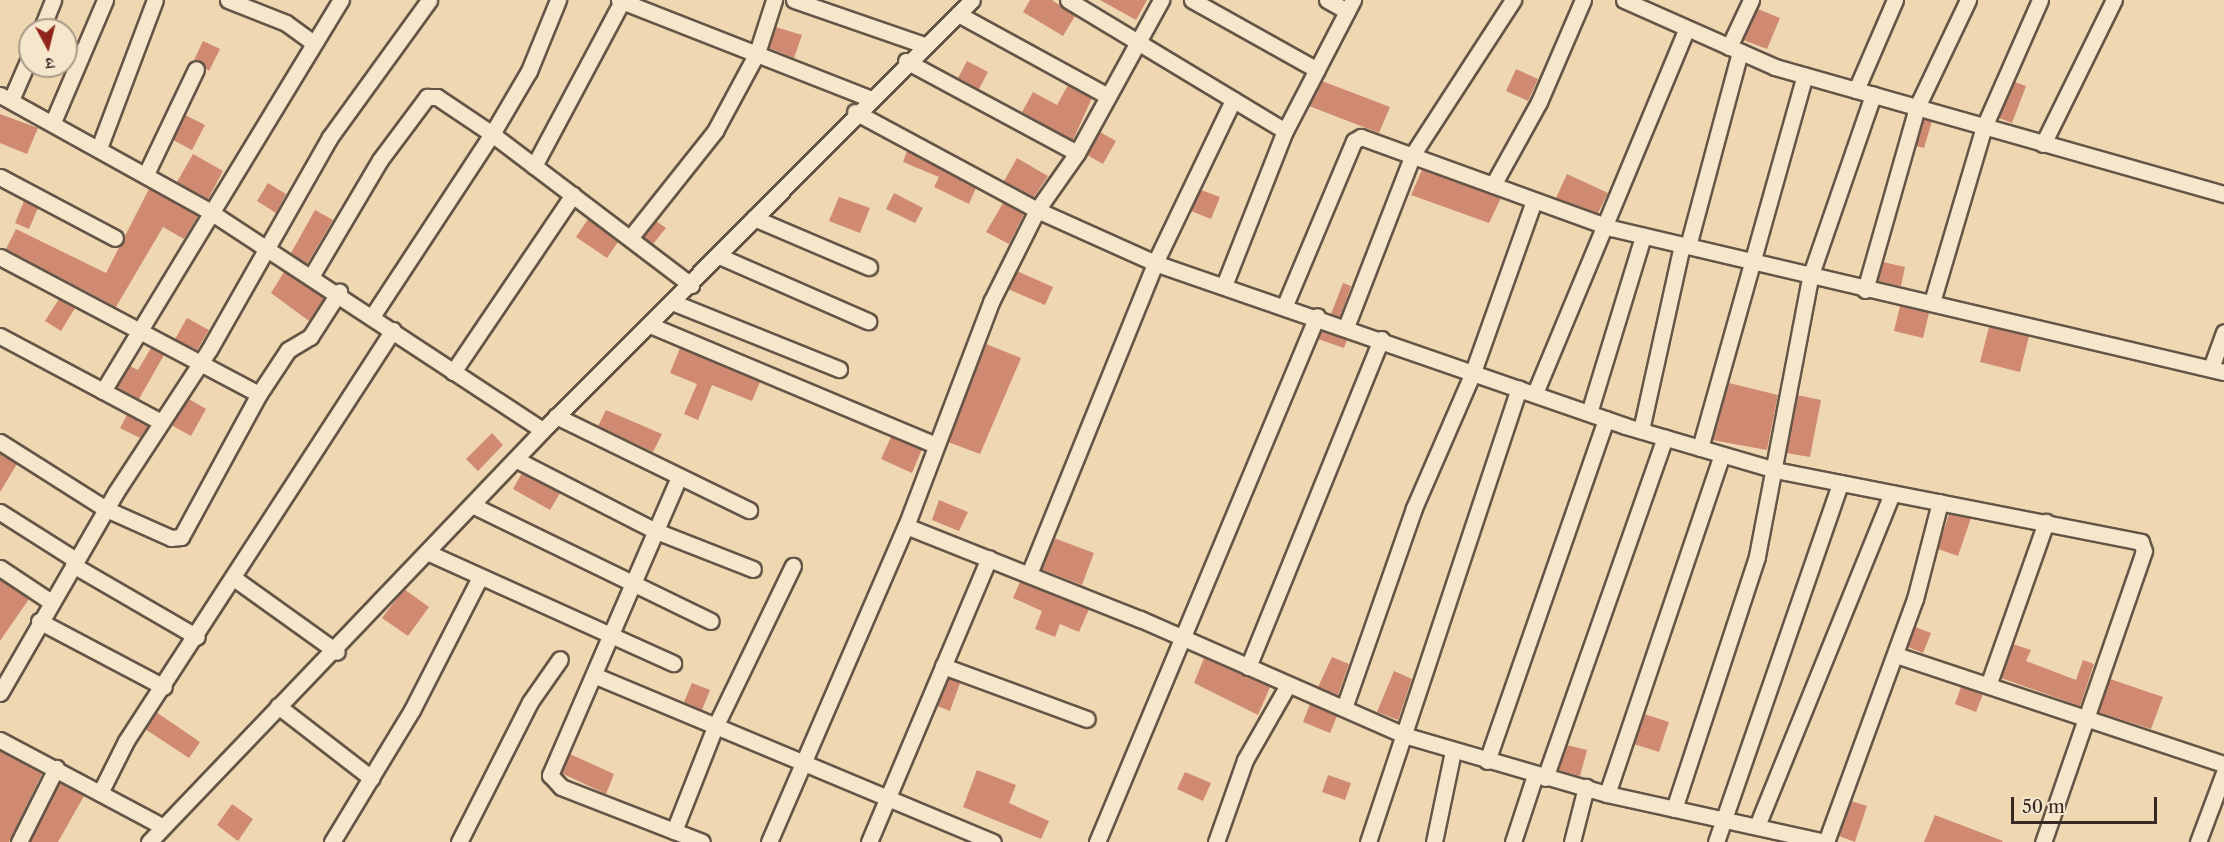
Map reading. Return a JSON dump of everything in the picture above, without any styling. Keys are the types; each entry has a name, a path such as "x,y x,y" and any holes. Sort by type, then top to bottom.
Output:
{"street":[{"path":"46,18 53,0"},
{"path":"53,122 105,0"},
{"path":"99,148 155,0"},
{"path":"228,0 286,23 314,43"},
{"path":"103,391 209,211 341,0"},
{"path":"0,693 39,621 106,509 200,364 330,137 429,0"},
{"path":"373,315 492,134 529,71 558,0"},
{"path":"630,238 715,131 757,53 774,0"},
{"path":"794,0 924,45"},
{"path":"149,842 278,706 337,652 556,416 691,285 906,61 972,0"},
{"path":"1068,0 1285,131"},
{"path":"769,842 906,526 991,302 1037,210 1077,153 1161,0"},
{"path":"1192,0 1317,70"},
{"path":"1225,283 1285,131 1350,6 1327,0"},
{"path":"1346,327 1413,154 1513,0"},
{"path":"1493,185 1539,102 1583,0"},
{"path":"1624,0 1686,30 1805,75 2224,194"},
{"path":"1641,430 1735,50 1751,0"},
{"path":"1856,90 1894,0"},
{"path":"1865,290 1917,107 1968,0"},
{"path":"1932,302 1984,127 2040,0"},
{"path":"2043,144 2114,0"},
{"path":"534,166 621,1 869,98"},
{"path":"958,14 1108,96"},
{"path":"1534,393 1607,227 1686,30"},
{"path":"906,61 1077,153"},
{"path":"146,174 196,69"},
{"path":"1700,448 1750,261 1805,75"},
{"path":"18,77 6,98 53,122 209,211 339,292 453,372 543,430"},
{"path":"1674,809 1757,556 1810,277 1873,95"},
{"path":"312,275 380,160 427,97 437,97 492,134 691,285"},
{"path":"1029,574 1155,263 1233,100"},
{"path":"855,112 1037,210 1155,263 1225,283 1589,413 1775,470 2101,531 2144,546 2043,842"},
{"path":"1285,305 1354,141 1373,140 1607,227 1865,290 1932,302 2218,370 2224,332"},
{"path":"0,177 115,238"},
{"path":"453,372 573,195"},
{"path":"1344,708 1414,508 1473,372 1534,201"},
{"path":"754,218 869,267"},
{"path":"1589,413 1643,236"},
{"path":"719,256 868,321"},
{"path":"0,257 259,394"},
{"path":"0,442 106,509 171,538 181,537 259,394 288,350 315,331 339,292"},
{"path":"672,302 839,369"},
{"path":"1097,842 1186,639 1317,316"},
{"path":"650,325 936,445"},
{"path":"100,793 126,741 235,579 393,330"},
{"path":"0,336 161,422"},
{"path":"1248,667 1381,339"},
{"path":"1368,842 1407,736 1519,388"},
{"path":"556,416 749,510"},
{"path":"1487,761 1606,418"},
{"path":"1513,842 1540,777 1665,438"},
{"path":"1607,794 1722,455"},
{"path":"517,460 656,531 753,569"},
{"path":"679,477 632,583 596,676 555,756 552,781 702,842"},
{"path":"1716,842 1720,819 1840,483"},
{"path":"1757,826 1892,493"},
{"path":"906,526 1186,639 1407,736 1540,777 1607,794 1825,842 1896,655 1940,502"},
{"path":"474,506 711,621"},
{"path":"0,512 75,562 197,637"},
{"path":"1989,683 2046,522"},
{"path":"429,553 480,578 673,663"},
{"path":"870,842 989,558"},
{"path":"674,831 715,728 793,566"},
{"path":"0,568 51,602"},
{"path":"332,842 371,778 480,578"},
{"path":"235,579 337,652"},
{"path":"39,621 164,687"},
{"path":"1896,655 1989,683 2224,764"},
{"path":"459,842 530,702 560,659"},
{"path":"944,666 1087,719"},
{"path":"596,676 802,765 993,842"},
{"path":"1216,842 1245,760 1288,685"},
{"path":"278,706 371,778"},
{"path":"0,740 162,826"},
{"path":"1434,842 1454,751"},
{"path":"19,842 56,768"},
{"path":"2198,842 2224,773"},
{"path":"1572,842 1586,787"}],"building":[{"path":"1030,0 1052,0 1075,16 1063,36 1023,12"},
{"path":"1100,0 1147,0 1136,20"},
{"path":"1758,9 1780,18 1767,49 1743,40"},
{"path":"776,27 802,35 794,58 769,48"},
{"path":"203,41 220,49 209,71 194,60"},
{"path":"967,61 988,72 979,89 958,78"},
{"path":"1516,69 1538,79 1528,101 1506,91"},
{"path":"1322,81 1390,107 1379,133 1309,106"},
{"path":"2015,82 2026,86 2012,123 1999,118"},
{"path":"1068,85 1092,98 1073,140 1022,112 1033,92 1057,105"},
{"path":"0,114 38,128 27,154 0,143"},
{"path":"185,115 205,125 192,150 173,140"},
{"path":"1924,119 1932,121 1924,148 1916,146"},
{"path":"1100,132 1116,141 1103,164 1087,155"},
{"path":"907,151 976,188 969,204 934,187 939,177 903,162"},
{"path":"193,154 223,171 208,199 177,182"},
{"path":"1017,158 1048,176 1034,197 1004,181"},
{"path":"1422,170 1501,198 1489,223 1411,195"},
{"path":"1567,174 1608,193 1598,213 1556,198"},
{"path":"268,183 286,194 276,213 257,201"},
{"path":"149,189 198,216 184,239 163,227 116,307 6,249 16,229 106,273"},
{"path":"1201,190 1220,197 1211,219 1191,211"},
{"path":"894,193 923,208 915,223 886,209"},
{"path":"839,197 870,208 860,233 829,221"},
{"path":"24,201 38,208 29,229 15,223"},
{"path":"1003,203 1024,214 1009,244 986,232"},
{"path":"315,210 333,220 307,264 291,253"},
{"path":"588,219 618,242 607,258 576,237"},
{"path":"656,221 666,228 653,244 643,237"},
{"path":"1883,262 1905,267 1901,286 1878,281"},
{"path":"1017,271 1053,287 1045,305 1008,289"},
{"path":"284,272 324,298 309,321 271,293"},
{"path":"1343,283 1351,286 1340,317 1331,314"},
{"path":"59,299 75,308 61,331 45,321"},
{"path":"1900,306 1929,313 1923,338 1894,331"},
{"path":"187,318 209,330 197,350 175,339"},
{"path":"1989,327 2029,336 2020,372 1980,362"},
{"path":"1321,331 1347,340 1344,348 1318,339"},
{"path":"986,344 1021,358 980,454 948,442"},
{"path":"151,348 164,355 139,399 117,387 130,366 138,370"},
{"path":"680,348 760,382 752,401 712,385 698,420 684,414 697,384 670,373"},
{"path":"1729,383 1778,395 1767,450 1712,440"},
{"path":"1797,395 1821,400 1810,457 1786,453"},
{"path":"189,399 206,409 191,436 171,425"},
{"path":"606,410 662,434 653,452 598,426"},
{"path":"127,415 148,426 140,438 120,428"},
{"path":"492,433 503,445 478,471 466,459"},
{"path":"891,437 922,449 912,473 881,459"},
{"path":"0,454 17,464 0,492"},
{"path":"522,473 560,493 550,510 513,489"},
{"path":"939,500 968,512 959,531 932,520"},
{"path":"1949,514 1971,518 1958,556 1938,549"},
{"path":"1054,538 1094,553 1082,585 1041,569"},
{"path":"0,580 29,599 0,641"},
{"path":"1020,582 1089,609 1079,632 1060,624 1055,637 1035,629 1042,611 1013,598"},
{"path":"404,589 429,607 408,636 382,618"},
{"path":"1915,627 1931,633 1923,653 1908,647"},
{"path":"2013,644 2031,650 2026,661 2076,680 2083,660 2094,664 2080,706 2001,678"},
{"path":"1332,657 1349,664 1338,695 1318,687"},
{"path":"1204,658 1270,687 1258,715 1194,683"},
{"path":"1394,671 1412,679 1398,720 1377,712"},
{"path":"949,678 960,683 950,711 937,706"},
{"path":"2110,679 2163,697 2151,729 2098,712"},
{"path":"692,683 710,690 702,710 684,702"},
{"path":"1961,687 1983,694 1976,712 1955,704"},
{"path":"1310,704 1337,716 1330,733 1303,722"},
{"path":"156,712 200,742 189,758 145,729"},
{"path":"1644,714 1669,722 1659,752 1634,744"},
{"path":"1567,745 1587,750 1580,776 1558,770"},
{"path":"0,751 42,774 9,842 0,842"},
{"path":"570,754 614,774 606,794 561,773"},
{"path":"977,770 1016,785 1009,803 1049,821 1041,839 963,807"},
{"path":"1185,772 1211,783 1203,801 1177,789"},
{"path":"1328,775 1351,783 1345,800 1322,792"},
{"path":"60,783 84,796 58,842 30,842"},
{"path":"1851,801 1867,806 1855,842 1839,836"},
{"path":"232,804 253,819 238,841 217,825"},
{"path":"1935,815 2003,841 1924,842"}]}
